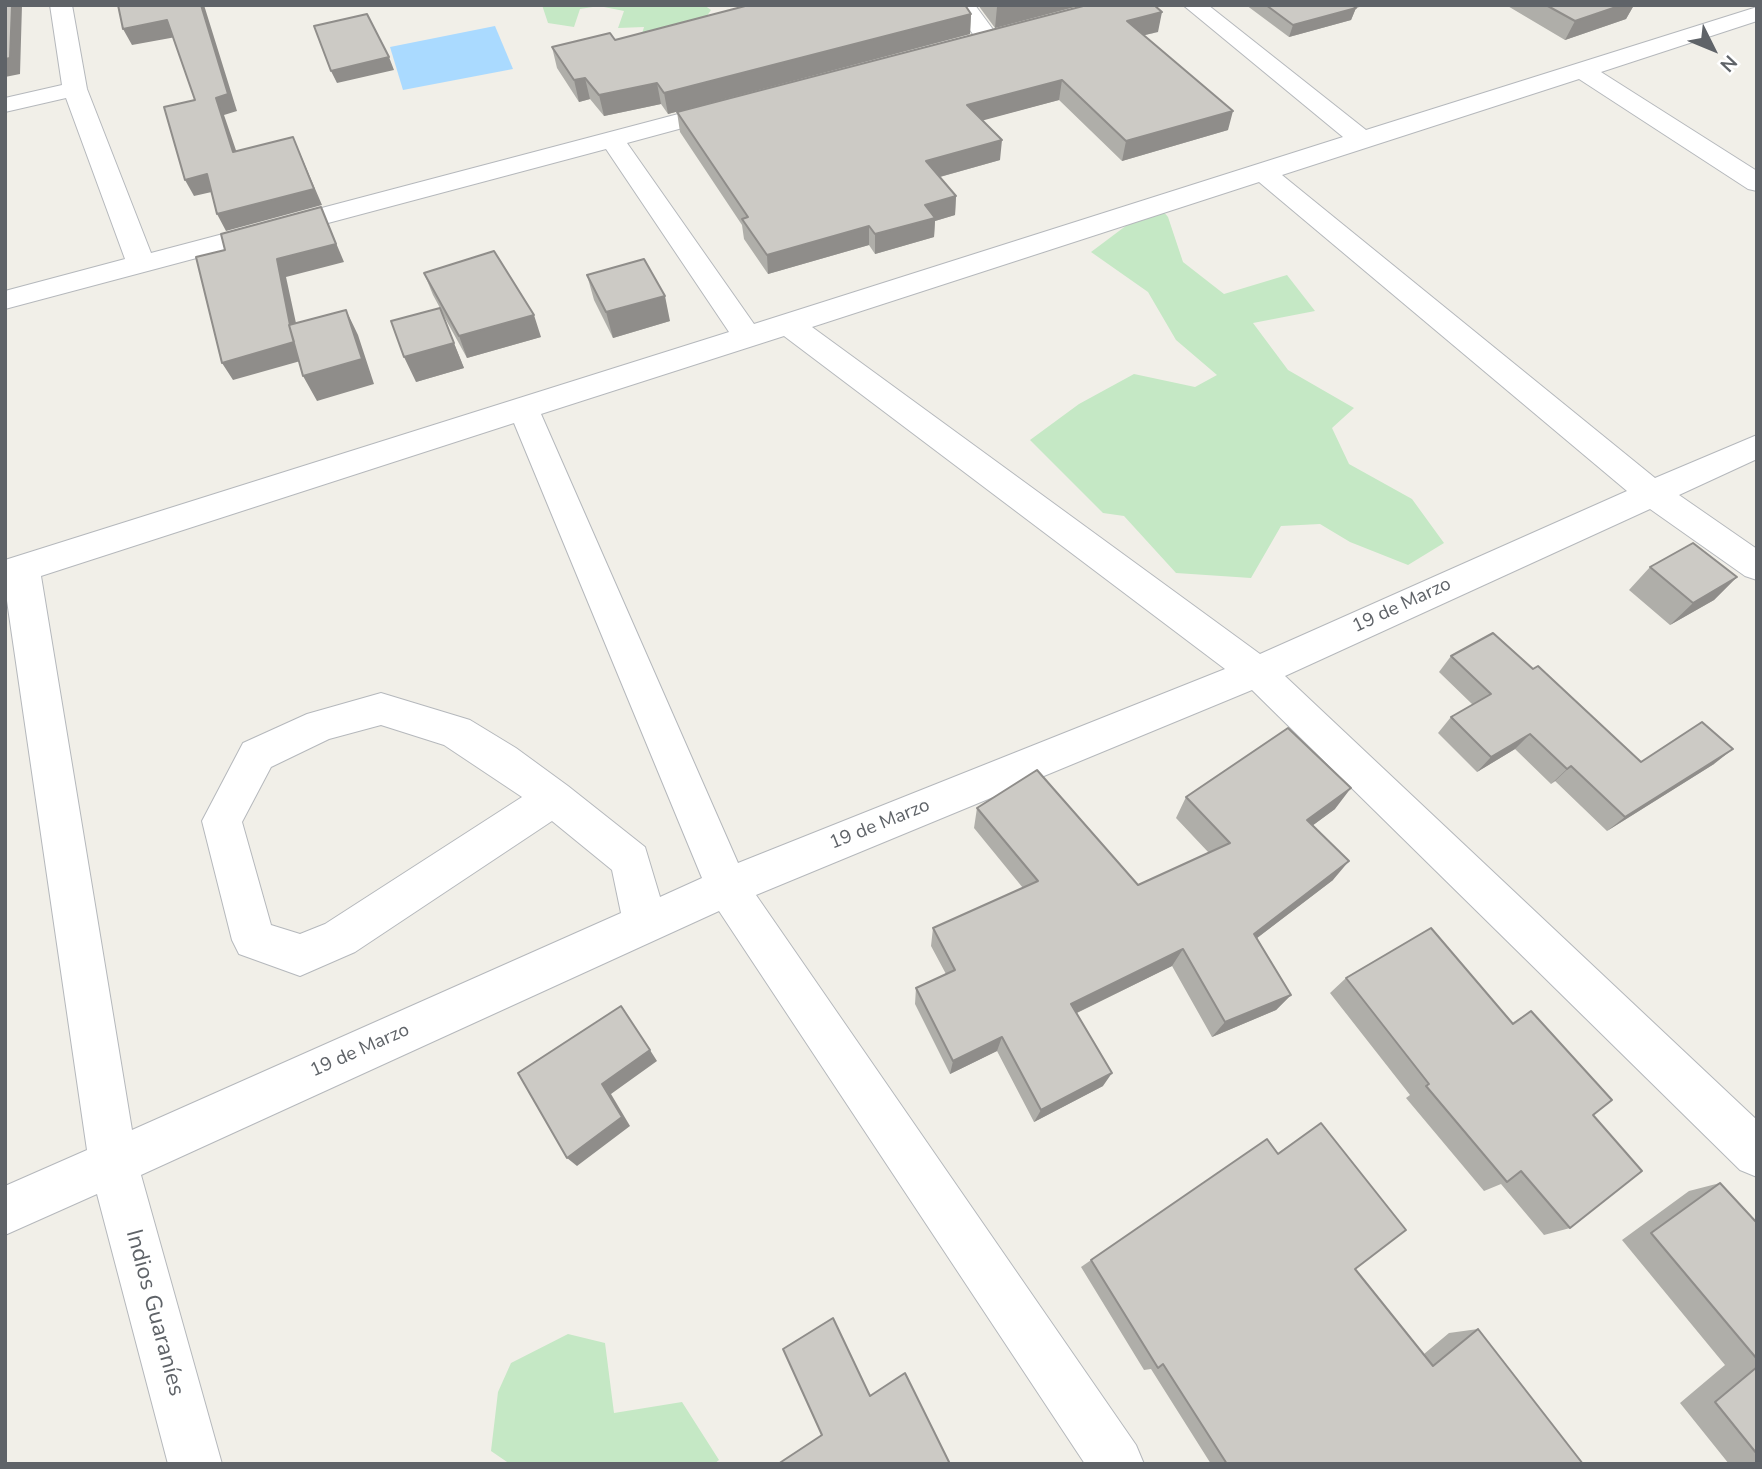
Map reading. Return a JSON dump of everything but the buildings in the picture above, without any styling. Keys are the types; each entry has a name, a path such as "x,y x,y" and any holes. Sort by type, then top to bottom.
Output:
{"street":[{"path":"61,5 75,89 141,264"},
{"path":"964,5 988,40"},
{"path":"1194,5 1362,140"},
{"path":"14,571 746,335 788,324 1757,15"},
{"path":"961,47 1015,33"},
{"path":"1582,70 1757,183"},
{"path":"5,105 75,89"},
{"path":"5,300 746,103"},
{"path":"612,139 746,335"},
{"path":"1262,172 1650,492 1757,567"},
{"path":"788,324 1256,672 1757,1153"},
{"path":"523,408 727,887 1117,1464"},
{"name":"19 de Marzo","path":"5,1210 727,887 1256,672 1757,446"},
{"name":"Indios Guaraníes","path":"14,571 113,1161 195,1464"},
{"path":"554,798 340,938 300,955 254,940 222,821 257,755 321,725 381,709 456,732 502,760 554,798 630,860 645,923"}],"green space":[{"path":"542,5 704,5 711,10 702,23 642,34 644,27 618,28 624,11 599,6 580,9 574,27 548,23"},
{"path":"1162,210 1168,217 1183,262 1224,294 1287,275 1315,311 1253,323 1288,370 1354,408 1332,428 1349,464 1412,499 1444,543 1408,565 1350,542 1320,524 1281,526 1251,578 1176,573 1124,516 1103,513 1030,440 1079,404 1134,374 1195,387 1217,375 1176,340 1148,292 1091,252 1131,222"},
{"path":"568,1334 605,1343 614,1413 682,1402 719,1460 714,1464 510,1464 491,1451 498,1392 511,1363"}],"water":[{"path":"495,26 513,69 403,90 390,47"}]}
